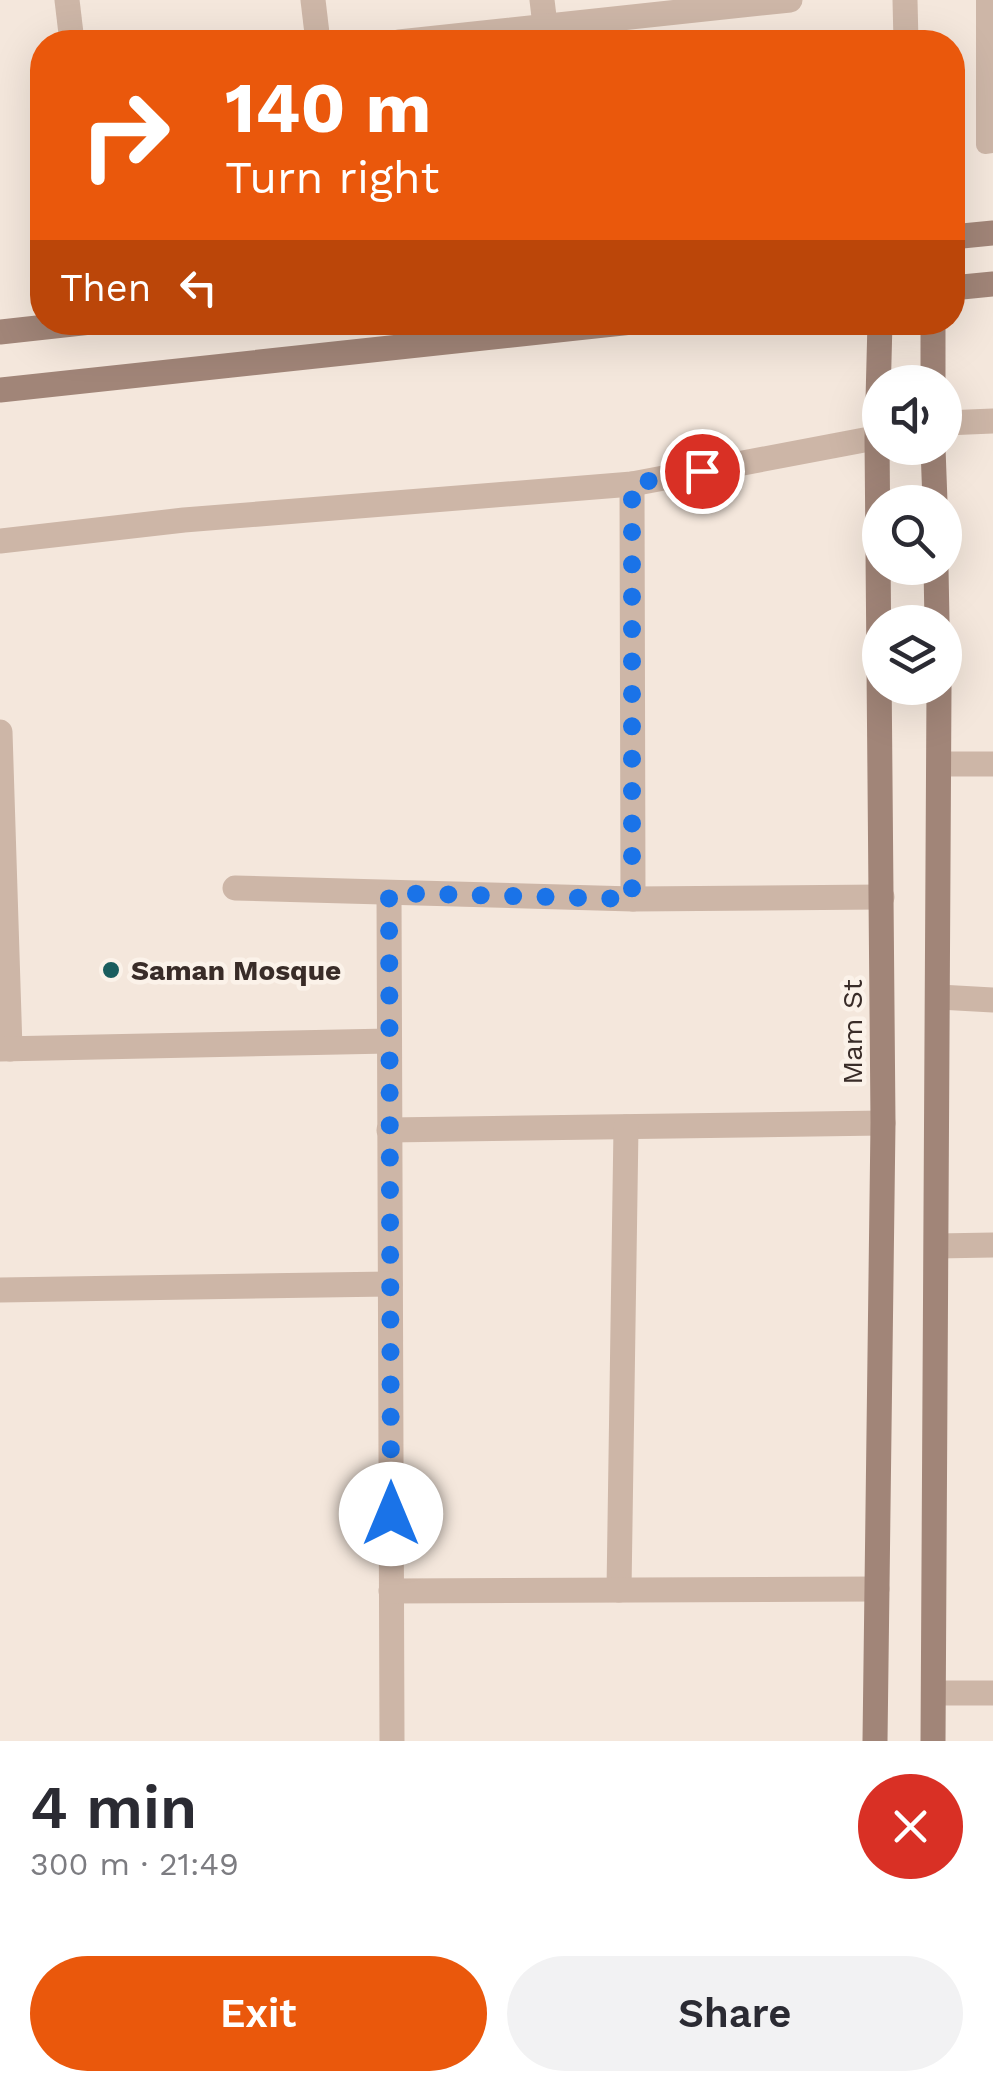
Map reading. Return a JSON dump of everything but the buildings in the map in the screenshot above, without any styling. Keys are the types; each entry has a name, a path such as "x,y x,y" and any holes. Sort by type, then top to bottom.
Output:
{"main road":[{"path":"965,236 993,233"},
{"path":"965,287 993,284"},
{"path":"0,332 30,329"},
{"path":"0,390 511,335"},
{"name":"Mam St","path":"879,365 880,335"},
{"path":"933,335 933,365"},
{"name":"Mam St","path":"874,1741 883,1123 878,465"},
{"path":"933,1741 939,705"}],"street":[{"path":"67,0 71,30"},
{"path":"313,0 317,30"},
{"path":"460,30 544,13 790,0"},
{"path":"905,0 906,30"},
{"path":"962,422 993,421"},
{"path":"0,540 184,520 632,484 862,441"},
{"path":"632,484 632,899"},
{"path":"0,732 5,1049 389,1041"},
{"path":"941,764 993,764"},
{"path":"235,888 632,899 882,897"},
{"path":"389,893 392,1741"},
{"path":"939,998 993,1000"},
{"path":"389,1130 883,1123"},
{"path":"618,1590 626,1127"},
{"path":"937,1246 993,1245"},
{"path":"0,1290 390,1284"},
{"path":"391,1591 877,1589"},
{"path":"934,1694 993,1693"}],"lane":[{"path":"985,0 984,145 993,144"}],"place":[{"name":"Saman Mosque","path":"111,970"}],"route":[{"path":"391,1514 389,893 632,899 632,484 702,471"}]}
